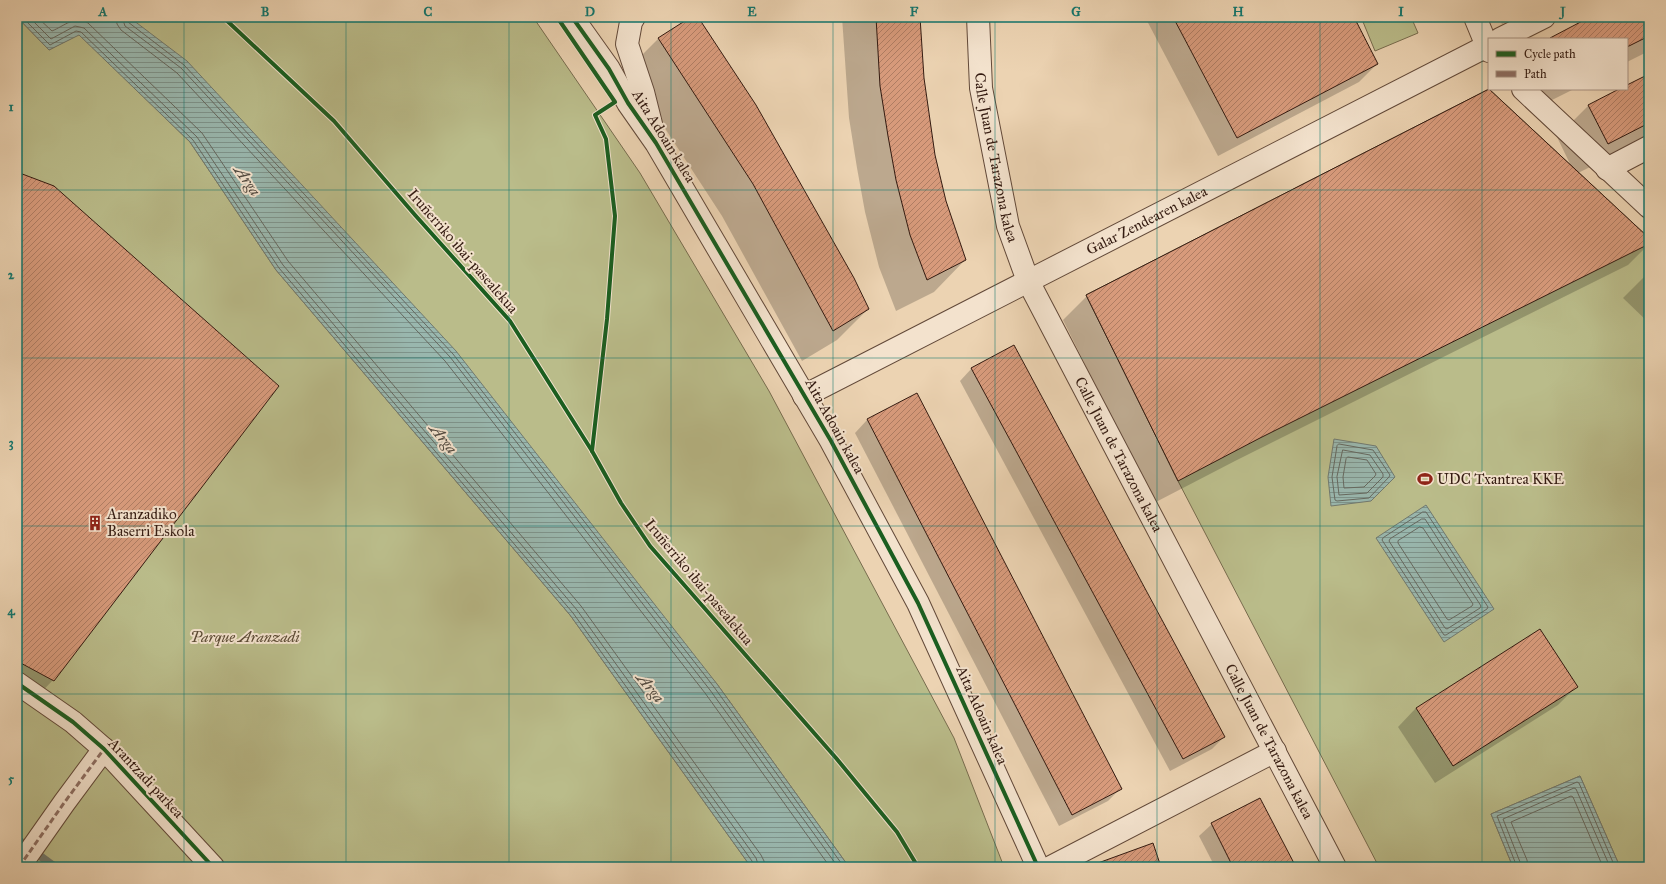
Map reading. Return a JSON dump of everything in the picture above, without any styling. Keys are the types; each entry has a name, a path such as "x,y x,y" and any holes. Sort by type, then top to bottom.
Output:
{"street":[{"name":"Aita Adoain kalea","path":"572,17 609,69 628,103 656,142 831,441 918,603 1038,867"},
{"name":"Aita Adoain kalea","path":"634,17 631,22 627,44 643,92 656,142"},
{"name":"Calle Juan de Tarazona kalea","path":"978,17 983,96 1008,226 1028,281 1336,867"},
{"path":"1475,17 1488,40"},
{"name":"Galar Zendearen kalea","path":"1504,38 1544,17"},
{"name":"Galar Zendearen kalea","path":"804,396 1488,47"},
{"path":"1524,90 1649,207"},
{"path":"1607,169 1649,147"},
{"name":"Arantzadi parkea","path":"17,684 73,722 104,749 213,867"},
{"name":"Arantzadi parkea","path":"21,864 104,749"},
{"path":"1051,867 1275,751"}],"green space":[{"name":"Parque Aranzadi","path":"17,17 49,50 79,34 190,142 276,270 570,615 751,867 17,867"},
{"path":"129,17 533,17 640,173 769,391 954,738 1004,867 849,867 717,684"},
{"path":"1361,17 1411,17 1418,33 1375,51"},
{"name":"UDC Txantrea KKE","path":"1488,90 1649,238 1649,867 1620,867 1580,776 1491,814 1513,867 1379,867 1178,481 1086,295"}],"water":[{"name":"Arga","path":"17,17 129,17 187,61 456,351 717,684 849,867 751,867 570,615 276,270 190,142 79,35 49,50"},
{"path":"1334,439 1376,446 1395,477 1371,501 1331,506 1328,477"},
{"path":"1426,505 1494,609 1444,642 1376,538"},
{"path":"1580,776 1620,867 1513,867 1491,814"}],"building":[{"path":"691,17 698,17 756,105 854,278 869,309 833,331 753,184 658,38"},
{"path":"876,17 920,17 924,78 935,155 946,201 966,260 927,280 910,235 896,180 880,86"},
{"path":"1173,17 1354,17 1378,64 1237,138"},
{"path":"1590,17 1649,17 1649,36 1628,46 1628,38 1550,38"},
{"path":"1649,74 1649,123 1608,144 1588,105 1617,90 1628,90 1628,84"},
{"path":"1488,90 1649,238 1649,244 1260,438 1178,481 1086,295"},
{"name":"Aranzadiko Baserri Eskola","path":"17,172 54,186 279,386 54,681 17,661"},
{"path":"1014,345 1225,737 1183,759 971,368"},
{"path":"917,393 1122,789 1072,815 867,419"},
{"path":"1540,629 1578,687 1453,766 1416,708"},
{"path":"1260,798 1296,867 1233,867 1211,823"},
{"path":"1153,843 1161,867 1087,867"}],"waterway":[{"path":"17,839 55,867"}],"marked path":[{"path":"19,867 104,749"}],"cycle path":[{"name":"Iruñerriko ibai-pasealekua","path":"223,17 334,121 415,215 510,321 592,451 621,503 650,546 836,758 897,832 918,867"},
{"path":"557,17 615,102 595,115 606,139 615,216 607,319 592,451"},
{"path":"572,17 609,69 628,103 656,143 831,441 918,603 1038,867"},
{"path":"17,683 73,722 104,749 213,867"}],"place":[{"name":"UDC Txantrea KKE","path":"1425,479"},
{"name":"Aranzadiko Baserri Eskola","path":"95,523"}]}
